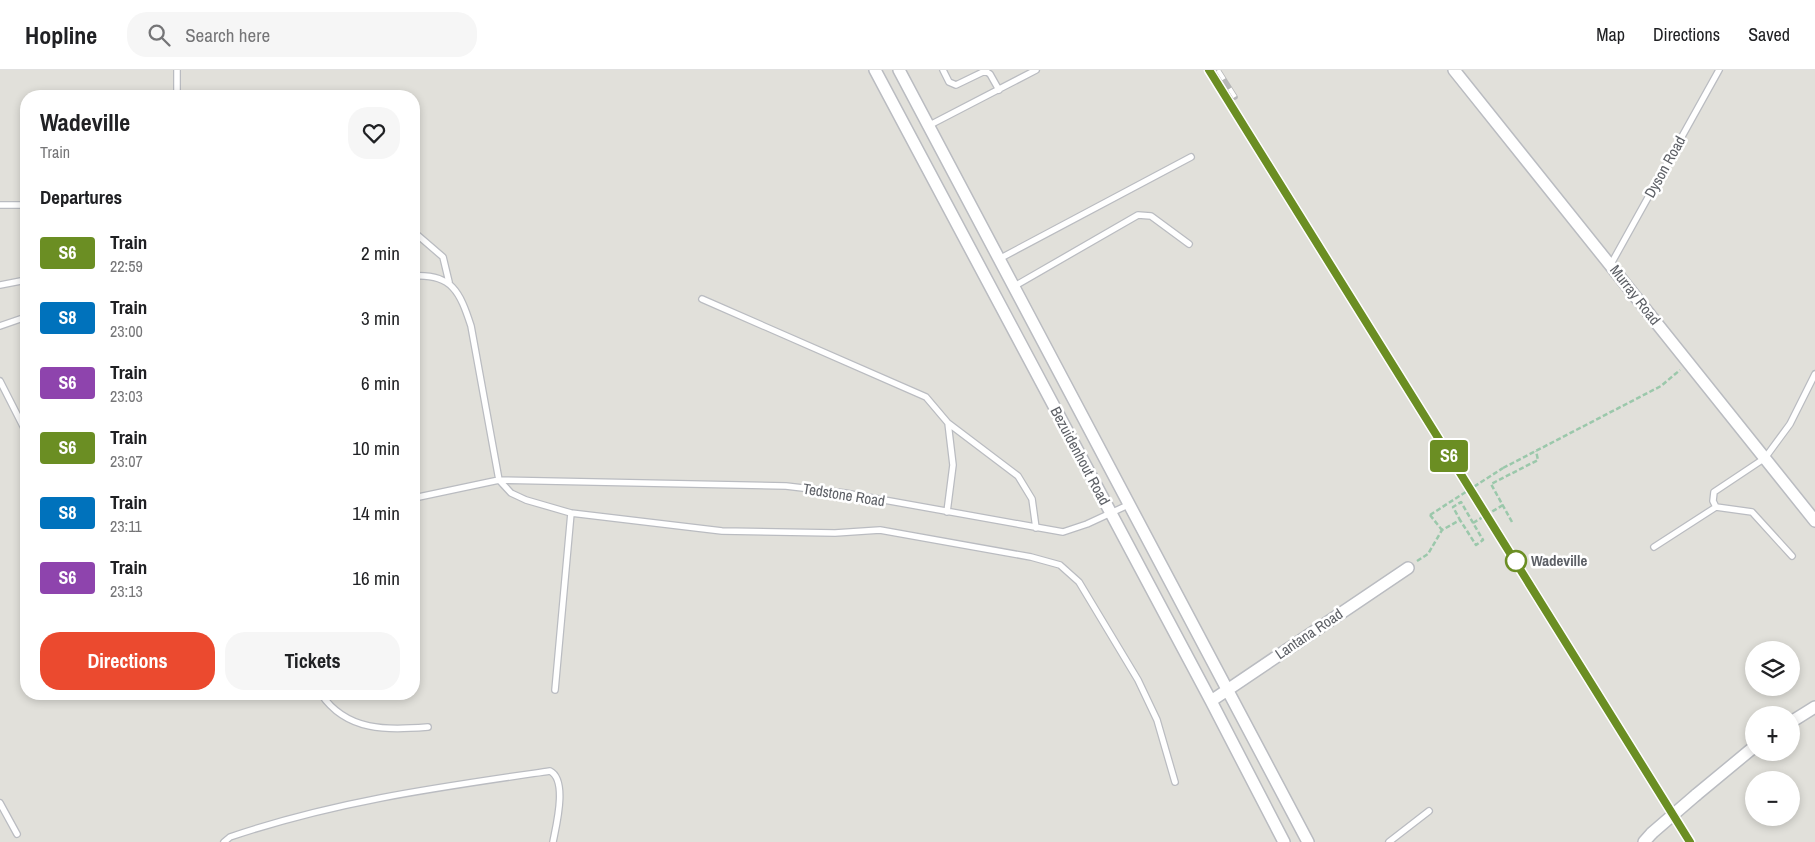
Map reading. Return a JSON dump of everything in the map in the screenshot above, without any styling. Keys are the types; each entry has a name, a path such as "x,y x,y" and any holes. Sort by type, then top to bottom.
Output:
{"street":[{"name":"Bezuidenhout Road","path":"874,70 1211,701 1284,842"},
{"name":"Bezuidenhout Road","path":"899,70 1308,842"},
{"name":"Murray Road","path":"1454,70 1815,520"},
{"path":"915,145 931,130"},
{"path":"998,301 1014,290"},
{"path":"1138,565 1156,555"},
{"name":"Lantana Road","path":"1211,701 1408,568"},
{"path":"1800,716 1815,707"},
{"path":"1648,838 1745,754"}],"lane":[{"path":"177,70 177,90"},
{"path":"943,70 949,82 956,85 985,71 990,74 999,90"},
{"path":"931,130 1036,70"},
{"name":"Dyson Road","path":"1611,264 1718,70"},
{"path":"999,259 1192,157"},
{"path":"0,205 20,205"},
{"path":"1014,290 1138,215 1150,216 1189,244"},
{"path":"420,237 443,257 450,282 463,302 471,326 499,480 512,493 526,500 571,513 722,531 835,533 880,530 1032,556 1060,565 1079,582 1138,680 1157,720 1175,782"},
{"path":"420,276 430,275 450,282"},
{"path":"0,285 20,281"},
{"path":"702,299 926,396 948,423 1018,476 1032,499 1036,528"},
{"path":"0,326 20,318"},
{"path":"1716,507 1713,501 1714,492 1765,458 1790,424 1815,374"},
{"path":"0,381 20,420"},
{"path":"946,512 953,465 948,423"},
{"name":"Tedstone Road","path":"420,497 499,480 786,486 844,493 1063,532 1087,524 1128,504"},
{"path":"1654,547 1716,507 1752,512 1792,556"},
{"path":"555,690 571,513"},
{"path":"325,700 329,706 358,724 385,730 428,727"},
{"path":"224,842 230,837 283,819 397,793 550,772 556,774 559,779 559,814 553,842"},
{"path":"0,803 17,834"},
{"path":"1389,842 1429,810"}],"path":[{"path":"1442,530 1430,514 1503,468 1661,386 1688,362"},
{"path":"1512,522 1491,484 1538,460 1536,451"},
{"path":"1461,502 1473,523 1483,540 1476,545 1453,507 1461,502"},
{"path":"1473,523 1503,505"},
{"path":"1408,568 1428,554 1442,530 1460,520"}],"shaded area":[{"path":"0,70 1815,70 1815,842 0,842"}],"railway":[{"path":"1209,70 1690,842"},
{"path":"1218,70 1235,97"}],"train":[{"name":"S6","path":"1209,70 1348,295 1584,669 1690,842"}],"place":[{"name":"Wadeville","path":"1516,561"}]}
